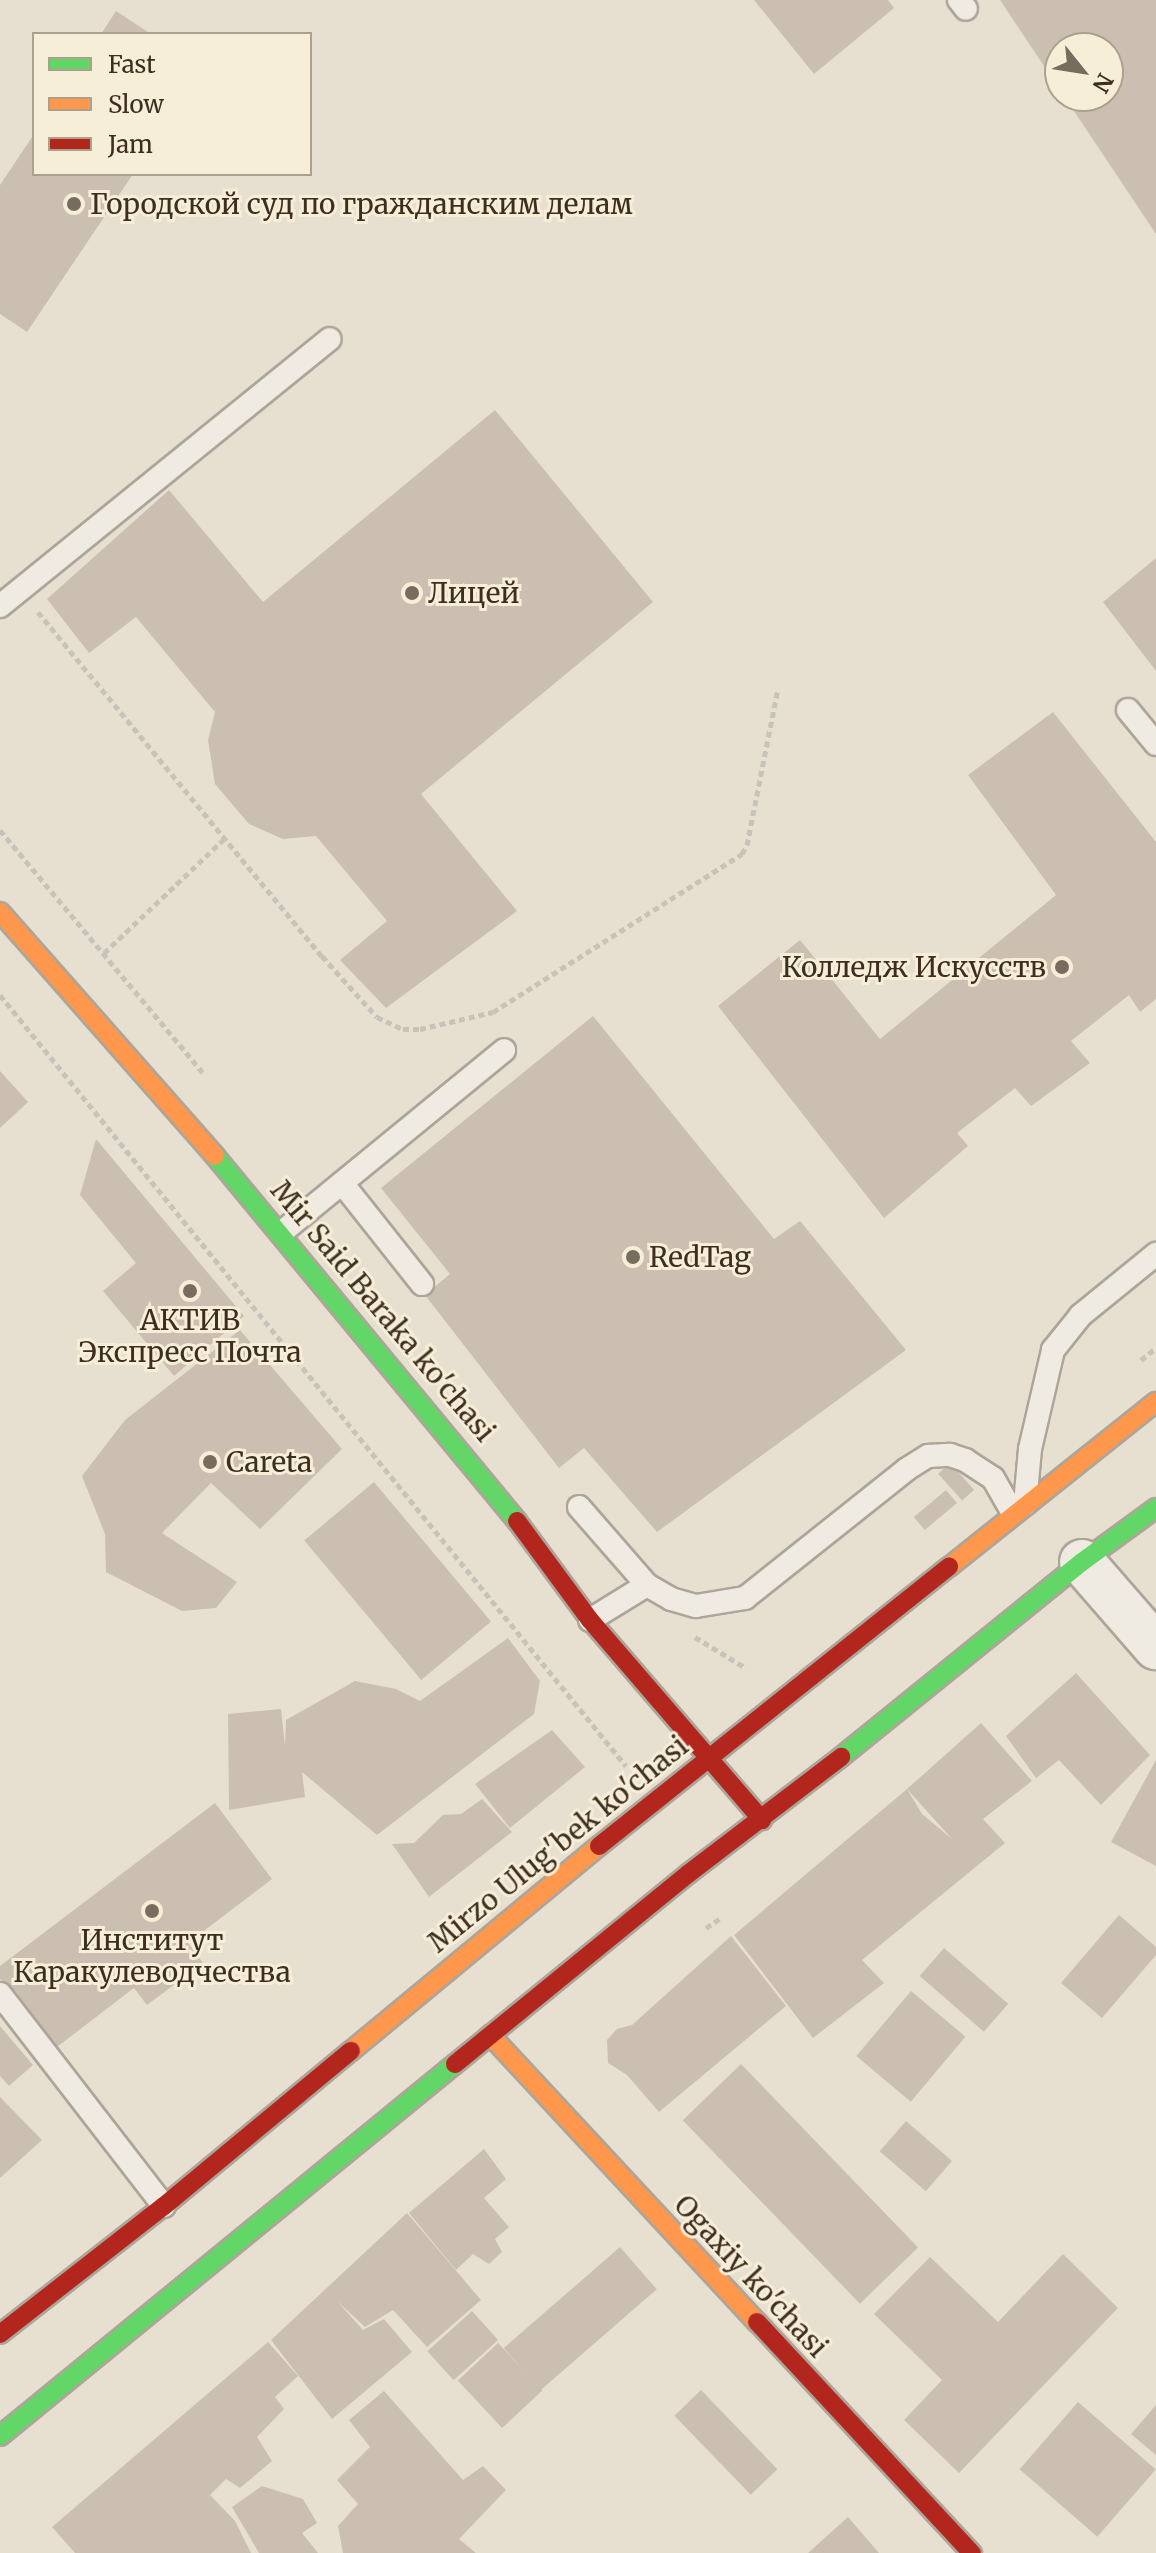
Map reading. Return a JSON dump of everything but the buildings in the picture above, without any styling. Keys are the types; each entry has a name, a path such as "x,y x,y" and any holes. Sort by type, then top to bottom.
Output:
{"main road":[{"name":"Mir Said Baraka ko'chasi","path":"0,912 282,1232 490,1485 590,1620 762,1820"},
{"name":"Mirzo Ulug'bek ko'chasi","path":"0,2334 164,2206 707,1758 1156,1402"},
{"path":"0,2436 688,1874 762,1820 826,1764 1082,1562 1156,1508"},
{"name":"Ogaxiy ko'chasi","path":"490,2035 972,2553"}],"street":[{"path":"1082,1562 1156,1647"}],"lane":[{"path":"0,606 330,339"},
{"path":"1128,710 1156,744"},
{"path":"282,1232 504,1050"},
{"path":"342,1183 422,1284"},
{"path":"1019,1509 1053,1350 1081,1315 1156,1254"},
{"path":"579,1507 647,1585 671,1599 696,1606 745,1598 907,1469 928,1456 950,1455 965,1460 993,1478 1019,1509"},
{"path":"590,1620 647,1585"},
{"path":"0,1994 164,2206"}],"path":[{"path":"20,590 377,1017 403,1029 420,1029 493,1012 742,854 747,845 778,689"},
{"path":"104,953 225,838"},
{"path":"0,995 626,1766"},
{"path":"706,1928 721,1918"}],"traffic: fast":[{"path":"215,1156 517,1521"},
{"path":"841,1757 1082,1562 1156,1508"},
{"path":"0,2436 455,2064"}],"traffic: slow":[{"path":"0,912 215,1156"},
{"path":"949,1567 1156,1402"},
{"path":"351,2051 599,1846"},
{"path":"490,2035 757,2322"}],"traffic: jam":[{"path":"517,1521 590,1620 762,1820"},
{"path":"599,1846 949,1567"},
{"path":"455,2064 688,1874 841,1757"},
{"path":"0,2334 164,2206 351,2051"},
{"path":"757,2322 972,2553"}],"place":[{"name":"Городской суд по гражданским делам","path":"74,204"},
{"name":"Лицей","path":"412,593"},
{"name":"Колледж Искусств","path":"1062,967"},
{"name":"RedTag","path":"633,1257"},
{"name":"АКТИВ Экспресс Почта","path":"190,1291"},
{"name":"Careta","path":"210,1462"},
{"name":"Институт Каракулеводчества","path":"152,1911"}]}
